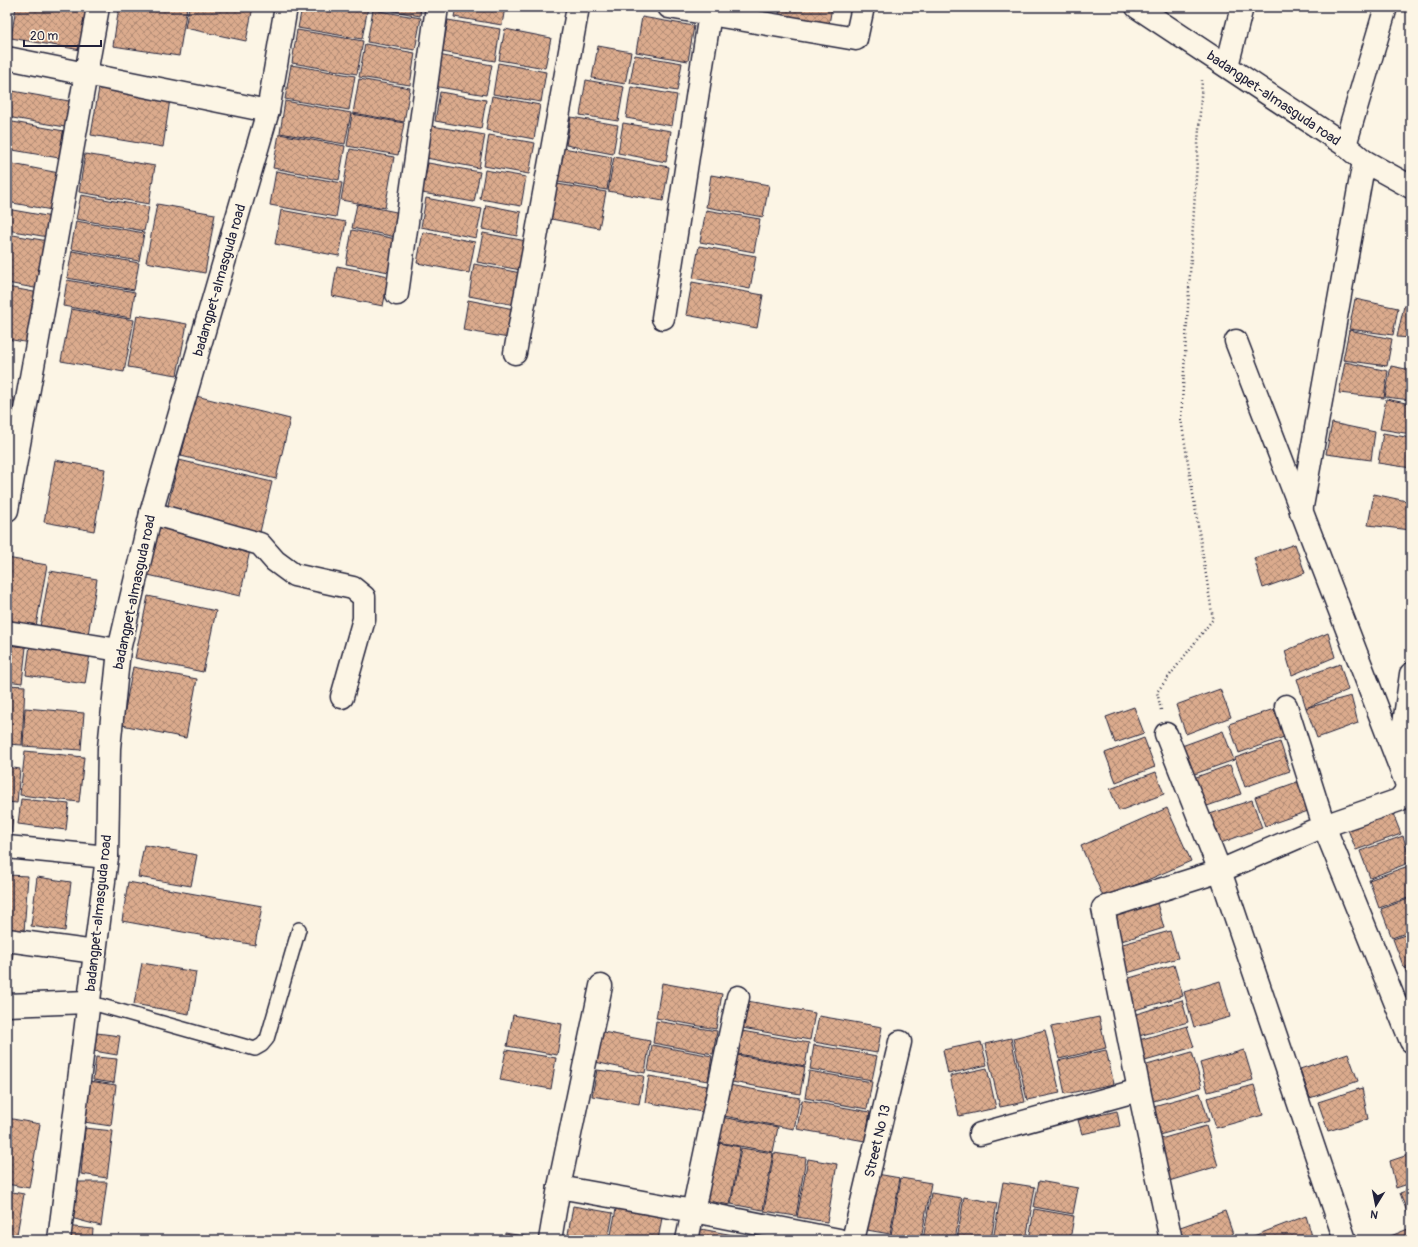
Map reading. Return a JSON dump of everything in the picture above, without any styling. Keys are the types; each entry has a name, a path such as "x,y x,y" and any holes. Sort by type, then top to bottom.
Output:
{"street":[{"path":"7,510 98,7"},
{"name":"badangpet-almasguda road","path":"59,1240 107,857 109,748 119,650 151,513 268,112 286,7"},
{"path":"397,294 437,7"},
{"path":"514,353 578,7"},
{"path":"669,7 710,11 856,39 863,7"},
{"name":"badangpet-almasguda road","path":"1137,7 1345,145 1364,162 1411,187"},
{"path":"1228,66 1242,7"},
{"path":"1345,145 1386,7"},
{"path":"663,318 710,11"},
{"path":"7,58 86,73 268,112"},
{"path":"1301,512 1364,162"},
{"path":"1171,1240 1138,1090 1104,908 1220,871 1324,826 1399,800 1405,793 1407,785 1236,341"},
{"path":"151,513 260,544 275,561 294,575 353,588 364,597 364,619 342,697"},
{"path":"7,632 119,650"},
{"path":"1399,761 1411,674"},
{"path":"1286,706 1324,826 1411,1041"},
{"path":"1166,734 1220,871 1345,1240"},
{"path":"7,847 107,857"},
{"path":"7,940 95,952"},
{"path":"550,1240 559,1187 601,986"},
{"path":"687,1240 738,997"},
{"path":"7,1004 88,1002"},
{"name":"Street No 13","path":"853,1240 900,1042"},
{"path":"980,1134 1138,1090"},
{"path":"559,1187 693,1211 839,1240"}],"lane":[{"path":"88,1002 255,1049 262,1045 267,1039 299,929"}],"path":[{"path":"1166,734 1157,692 1213,620 1181,419 1202,78"}],"building":[{"path":"16,7 88,7 81,50 11,38"},
{"path":"119,7 187,7 179,56 113,46"},
{"path":"189,7 253,7 246,41 185,28"},
{"path":"302,7 368,7 362,39 298,28"},
{"path":"374,7 421,7 420,16"},
{"path":"456,7 505,7 502,25 454,17"},
{"path":"780,7 832,7 829,24 779,15"},
{"path":"373,10 421,18 415,50 367,42"},
{"path":"642,17 694,26 688,61 636,52"},
{"path":"448,20 500,29 495,61 442,52"},
{"path":"505,29 551,38 545,68 499,60"},
{"path":"297,30 363,41 357,74 292,63"},
{"path":"365,44 415,53 410,85 359,77"},
{"path":"598,46 631,52 625,84 592,78"},
{"path":"438,55 492,65 486,95 433,86"},
{"path":"635,55 682,63 677,91 630,83"},
{"path":"498,63 546,72 541,102 493,94"},
{"path":"291,65 355,76 349,110 285,99"},
{"path":"359,79 410,88 404,122 353,113"},
{"path":"586,80 624,87 618,121 580,115"},
{"path":"631,87 677,95 672,126 626,118"},
{"path":"99,88 170,99 163,147 91,135"},
{"path":"7,90 69,101 65,127 7,117"},
{"path":"440,92 486,100 481,129 435,121"},
{"path":"492,96 540,105 534,139 486,130"},
{"path":"285,101 351,113 345,144 280,133"},
{"path":"352,114 404,123 398,155 347,146"},
{"path":"571,117 618,125 613,154 566,145"},
{"path":"7,121 64,131 59,158 7,149"},
{"path":"623,123 671,131 666,162 618,153"},
{"path":"432,126 485,135 479,168 426,158"},
{"path":"279,134 345,146 339,180 273,168"},
{"path":"489,135 535,143 529,174 484,166"},
{"path":"558,147 612,157 607,190 552,181"},
{"path":"350,149 394,157 385,208 341,200"},
{"path":"85,154 155,166 149,204 79,192"},
{"path":"614,157 669,167 663,201 608,191"},
{"path":"7,163 59,173 52,210 7,202"},
{"path":"428,163 480,172 474,202 422,193"},
{"path":"485,170 526,177 521,206 480,199"},
{"path":"276,171 342,183 336,217 270,205"},
{"path":"711,175 769,185 763,217 706,207"},
{"path":"557,184 606,192 599,228 551,219"},
{"path":"81,195 149,207 144,231 76,219"},
{"path":"426,198 482,209 476,238 421,227"},
{"path":"157,204 215,214 205,273 146,262"},
{"path":"357,204 401,213 396,237 352,228"},
{"path":"486,205 521,212 517,236 482,229"},
{"path":"7,209 52,217 48,237 7,230"},
{"path":"281,210 346,222 339,256 275,244"},
{"path":"706,210 760,219 754,252 700,242"},
{"path":"76,221 144,233 139,261 71,249"},
{"path":"352,230 396,239 389,272 346,264"},
{"path":"423,232 475,242 469,273 417,263"},
{"path":"483,233 532,242 526,271 477,262"},
{"path":"7,234 48,241 40,289 7,283"},
{"path":"699,246 756,256 750,289 693,278"},
{"path":"72,251 139,263 134,290 67,278"},
{"path":"474,264 526,274 520,306 469,296"},
{"path":"337,266 389,276 383,306 332,296"},
{"path":"67,280 135,292 131,318 63,306"},
{"path":"692,282 763,295 757,328 686,315"},
{"path":"7,287 39,293 30,343 7,339"},
{"path":"1355,299 1398,308 1393,335 1349,329"},
{"path":"468,300 519,310 514,339 463,330"},
{"path":"1404,306 1411,308 1411,338 1397,337"},
{"path":"71,309 134,320 124,372 61,361"},
{"path":"137,315 187,324 177,375 128,367"},
{"path":"1349,330 1392,339 1387,366 1343,360"},
{"path":"1345,362 1388,371 1384,398 1339,393"},
{"path":"1391,366 1411,370 1411,400 1385,397"},
{"path":"196,396 290,419 276,479 181,456"},
{"path":"7,397 14,398 9,426 7,425"},
{"path":"1386,399 1411,404 1411,434 1380,429"},
{"path":"1332,423 1375,432 1371,460 1326,454"},
{"path":"1383,433 1411,438 1411,468 1378,463"},
{"path":"55,460 105,469 94,531 44,522"},
{"path":"179,460 272,482 259,536 166,513"},
{"path":"1374,494 1411,502 1411,530 1368,525"},
{"path":"160,525 251,546 240,596 148,575"},
{"path":"1295,544 1305,573 1263,588 1254,558"},
{"path":"7,558 47,565 36,626 7,621"},
{"path":"50,571 97,579 88,635 40,627"},
{"path":"148,596 216,611 203,672 135,658"},
{"path":"1328,633 1335,657 1292,675 1285,651"},
{"path":"7,645 26,647 22,683 7,681"},
{"path":"30,645 90,654 85,684 26,675"},
{"path":"1340,664 1348,690 1306,708 1297,679"},
{"path":"133,667 197,679 186,738 122,725"},
{"path":"7,685 25,686 22,745 7,744"},
{"path":"1220,689 1231,717 1186,734 1176,705"},
{"path":"1351,696 1358,723 1317,738 1306,708"},
{"path":"1134,707 1144,733 1115,743 1106,717"},
{"path":"25,708 84,713 81,750 23,746"},
{"path":"1274,709 1284,737 1239,753 1229,724"},
{"path":"1223,731 1234,760 1189,776 1179,747"},
{"path":"1144,738 1155,767 1116,782 1105,753"},
{"path":"1280,742 1290,771 1245,787 1235,758"},
{"path":"25,751 84,757 79,802 20,795"},
{"path":"1230,765 1241,794 1196,810 1185,781"},
{"path":"7,767 20,769 17,803 7,802"},
{"path":"1156,772 1164,794 1119,811 1110,789"},
{"path":"1300,781 1311,810 1265,826 1255,797"},
{"path":"21,799 69,804 66,830 18,824"},
{"path":"1252,800 1262,828 1218,844 1207,815"},
{"path":"1390,806 1401,834 1356,850 1345,822"},
{"path":"1167,808 1191,861 1104,899 1081,846"},
{"path":"7,815 13,816 10,842 7,841"},
{"path":"1403,836 1411,862 1370,878 1360,851"},
{"path":"144,845 197,855 191,886 138,877"},
{"path":"1411,865 1411,897 1379,908 1369,880"},
{"path":"7,875 28,876 24,932 7,930"},
{"path":"37,877 71,882 65,931 31,926"},
{"path":"128,882 262,906 255,945 122,921"},
{"path":"1411,898 1411,931 1392,938 1381,909"},
{"path":"1156,900 1164,928 1118,942 1110,913"},
{"path":"1170,931 1178,958 1127,973 1119,945"},
{"path":"1411,933 1411,965 1404,968 1393,939"},
{"path":"7,946 14,947 8,987 7,987"},
{"path":"142,963 196,972 189,1014 134,1004"},
{"path":"1174,965 1183,996 1135,1010 1126,979"},
{"path":"1411,967 1411,985 1405,969"},
{"path":"1220,981 1230,1017 1194,1027 1184,992"},
{"path":"662,983 722,994 716,1029 656,1018"},
{"path":"1182,1000 1188,1022 1139,1036 1133,1015"},
{"path":"747,1001 815,1013 810,1040 742,1028"},
{"path":"513,1015 562,1024 557,1055 507,1046"},
{"path":"819,1016 882,1027 877,1053 814,1042"},
{"path":"1099,1017 1106,1048 1059,1059 1051,1027"},
{"path":"656,1021 717,1031 713,1054 653,1043"},
{"path":"1187,1026 1194,1047 1145,1061 1139,1040"},
{"path":"1045,1030 1060,1093 1027,1100 1013,1038"},
{"path":"742,1031 809,1043 805,1066 738,1054"},
{"path":"603,1032 650,1041 645,1073 595,1062"},
{"path":"97,1033 120,1036 117,1055 94,1051"},
{"path":"1011,1038 1025,1102 1000,1107 985,1044"},
{"path":"981,1042 987,1065 948,1074 943,1050"},
{"path":"652,1045 712,1056 708,1081 648,1071"},
{"path":"814,1045 877,1056 872,1080 810,1069"},
{"path":"506,1050 556,1058 551,1089 500,1080"},
{"path":"1106,1050 1114,1084 1065,1094 1058,1061"},
{"path":"1244,1050 1253,1080 1208,1092 1200,1063"},
{"path":"1192,1052 1202,1087 1150,1102 1140,1067"},
{"path":"1348,1053 1358,1081 1310,1098 1300,1069"},
{"path":"737,1055 805,1067 800,1094 732,1082"},
{"path":"96,1057 117,1059 114,1083 93,1080"},
{"path":"987,1068 996,1108 959,1116 950,1076"},
{"path":"597,1070 644,1076 639,1104 592,1096"},
{"path":"809,1071 872,1082 867,1109 805,1098"},
{"path":"649,1076 707,1086 702,1112 645,1102"},
{"path":"89,1081 116,1085 111,1126 84,1122"},
{"path":"729,1085 800,1098 794,1129 724,1116"},
{"path":"1254,1085 1263,1115 1216,1128 1207,1098"},
{"path":"1362,1088 1368,1119 1328,1131 1318,1102"},
{"path":"1200,1093 1209,1121 1159,1135 1150,1107"},
{"path":"802,1100 870,1112 865,1141 797,1129"},
{"path":"1117,1111 1120,1126 1082,1134 1078,1120"},
{"path":"715,1116 778,1127 773,1152 711,1141"},
{"path":"7,1118 40,1124 29,1188 7,1184"},
{"path":"1206,1126 1218,1166 1169,1181 1157,1140"},
{"path":"85,1128 113,1131 107,1178 81,1174"},
{"path":"708,1141 740,1147 730,1205 698,1199"},
{"path":"741,1148 773,1153 763,1210 731,1204"},
{"path":"774,1153 806,1158 796,1216 764,1211"},
{"path":"1411,1154 1411,1183 1396,1188 1390,1161"},
{"path":"808,1159 837,1164 827,1222 797,1217"},
{"path":"871,1173 900,1178 890,1234 861,1229"},
{"path":"901,1178 931,1183 921,1240 891,1235"},
{"path":"1039,1181 1078,1188 1073,1214 1034,1207"},
{"path":"76,1182 107,1182 101,1226 71,1218"},
{"path":"1003,1182 1035,1187 1026,1240 993,1240"},
{"path":"1411,1189 1411,1223 1400,1193"},
{"path":"7,1191 24,1194 16,1240 7,1240"},
{"path":"931,1193 962,1198 955,1240 923,1240"},
{"path":"964,1197 997,1203 991,1240 957,1240"},
{"path":"617,1204 663,1212 658,1240 610,1240"},
{"path":"573,1206 613,1213 608,1240 567,1240"},
{"path":"1034,1209 1074,1216 1070,1240 1029,1240"},
{"path":"1225,1211 1235,1240 1176,1240 1172,1230"},
{"path":"1306,1216 1312,1236 1302,1240 1253,1240 1251,1237"},
{"path":"65,1226 93,1229 92,1240 63,1240"},
{"path":"690,1227 755,1239 755,1240 688,1240"},
{"path":"1408,1229 1411,1240 1381,1240"},
{"path":"505,1233 541,1239 504,1240"}]}
